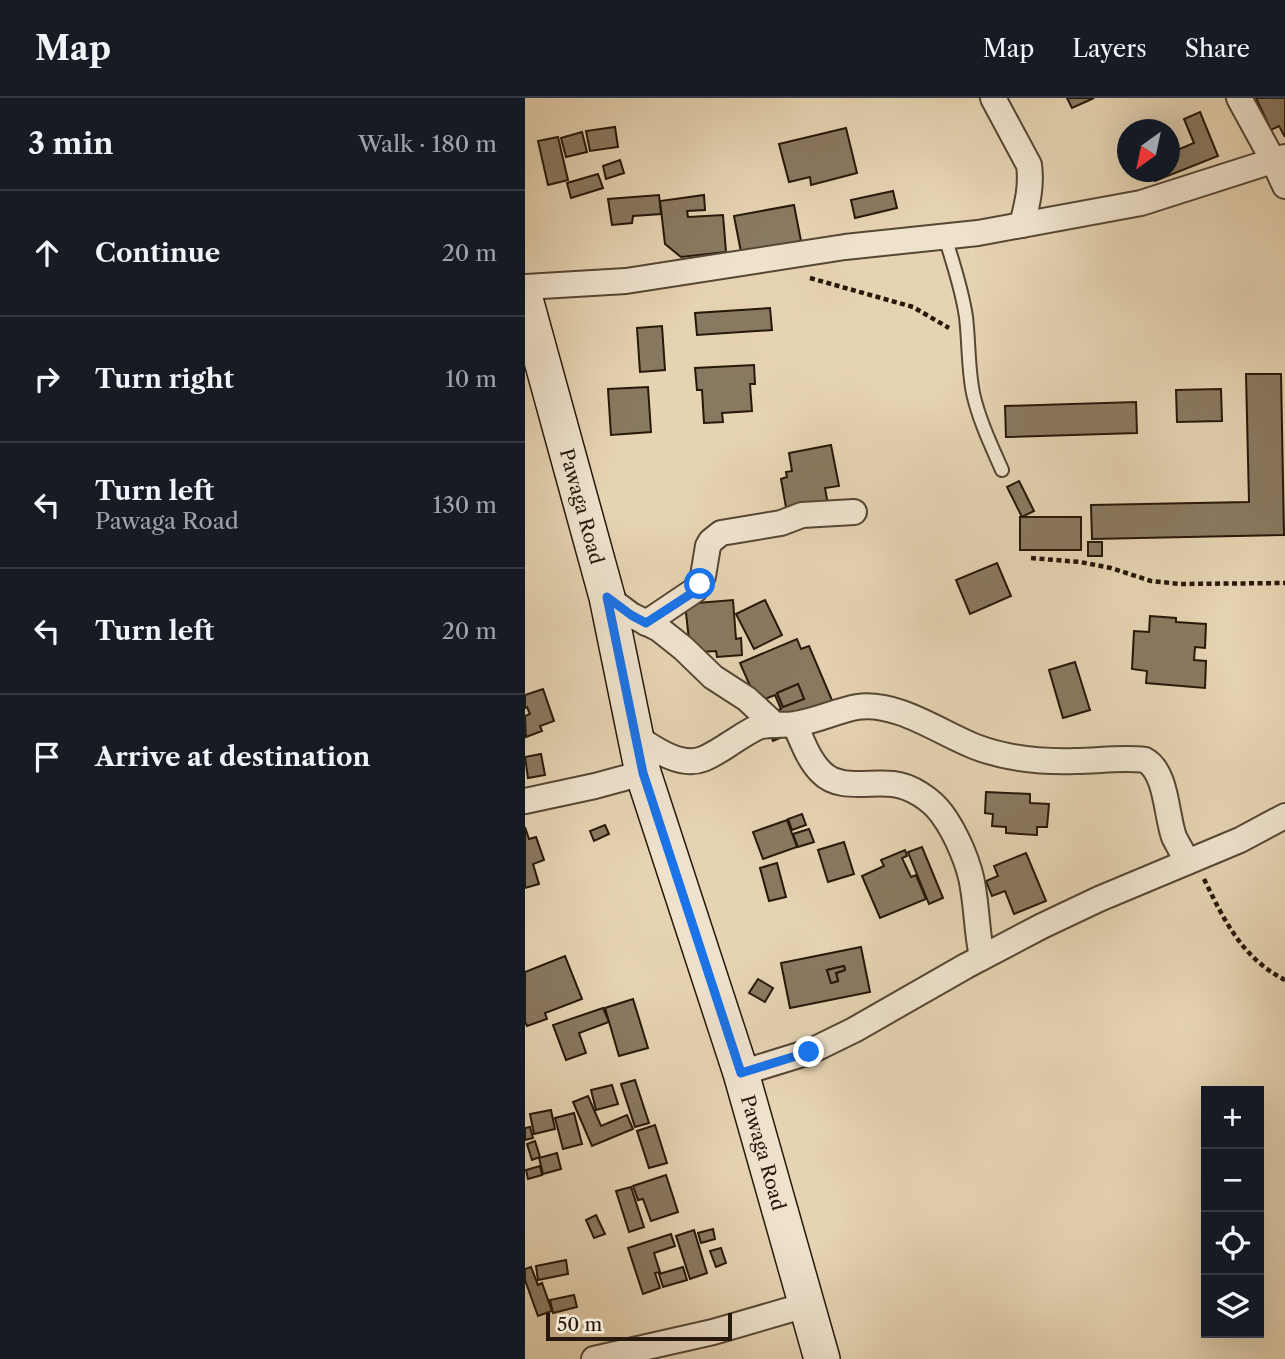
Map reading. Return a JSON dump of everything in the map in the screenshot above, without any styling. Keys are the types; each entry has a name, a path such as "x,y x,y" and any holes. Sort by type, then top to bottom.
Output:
{"main road":[{"name":"Pawaga Road","path":"525,299 607,597 643,773 741,1073 822,1359"}],"street":[{"path":"993,98 1029,165 1029,195 1022,226"},
{"path":"1239,98 1280,160 1285,186"},
{"path":"525,287 626,281 845,247 1022,226 1141,203 1280,160"},
{"path":"646,623 695,590 703,576 708,546 721,533 781,523 802,515 854,512"},
{"path":"607,597 631,615 659,629 713,677 785,725 822,774 846,784 882,783 901,786 924,797 942,814 963,854 973,884 982,957"},
{"path":"635,736 666,754 692,762 702,760 758,727 785,725 857,707 874,706 909,716 1000,755 1062,761 1145,760 1157,773 1174,835 1193,860"},
{"path":"525,800 596,786 643,773"},
{"path":"741,1073 809,1052 843,1036 982,957 1088,904 1240,840 1285,816"},
{"path":"594,1359 713,1332 806,1305"}],"lane":[{"path":"945,237 958,279 965,316 973,394 982,424 1002,470"}],"path":[{"path":"807,278 912,307 968,340"},
{"path":"1031,558 1080,562 1151,580 1180,584 1285,583"},
{"path":"1193,860 1227,925 1264,968 1285,981"}],"building":[{"path":"1067,98 1094,98 1072,108"},
{"path":"1256,98 1285,98 1285,137 1279,126 1271,130"},
{"path":"1200,112 1218,156 1180,171 1180,149 1194,143 1184,119"},
{"path":"615,127 618,147 590,151 586,131"},
{"path":"846,128 857,173 811,185 810,177 789,182 779,144"},
{"path":"582,132 587,152 566,157 561,138"},
{"path":"558,137 568,180 548,185 538,141"},
{"path":"620,160 624,173 606,179 603,166"},
{"path":"598,174 603,188 571,198 567,183"},
{"path":"893,191 897,208 855,218 851,200"},
{"path":"659,195 661,214 633,216 632,223 612,225 608,199"},
{"path":"704,195 705,210 687,211 688,217 723,215 726,252 681,257 665,244 660,201"},
{"path":"794,205 801,241 741,252 734,216"},
{"path":"770,308 772,330 697,335 695,313"},
{"path":"662,326 665,370 640,372 637,328"},
{"path":"754,365 755,384 750,384 752,411 722,413 723,422 704,423 702,390 697,390 695,368"},
{"path":"1246,374 1281,374 1284,535 1092,539 1091,505 1249,502"},
{"path":"648,387 651,432 611,435 608,389"},
{"path":"1221,389 1222,421 1177,422 1176,390"},
{"path":"1136,402 1137,433 1006,437 1005,406"},
{"path":"831,445 839,486 825,488 828,505 787,513 781,479 787,477 786,472 792,471 789,453"},
{"path":"1019,481 1034,511 1022,517 1007,487"},
{"path":"1020,517 1081,517 1081,550 1020,550"},
{"path":"1088,542 1102,542 1102,556 1088,556"},
{"path":"997,563 1011,596 970,614 956,580"},
{"path":"733,600 736,639 741,638 742,655 717,657 716,651 701,652 701,648 690,649 685,604"},
{"path":"765,600 782,635 754,649 736,614"},
{"path":"1150,616 1176,618 1176,622 1206,624 1205,648 1195,647 1194,660 1206,661 1205,688 1146,683 1147,671 1132,669 1134,631 1149,632"},
{"path":"797,639 801,649 809,646 840,719 773,741 763,716 781,709 775,695 757,702 740,663","holes":["798,684 804,699 783,707 777,693"]},
{"path":"1075,662 1090,710 1063,718 1049,670"},
{"path":"798,684 804,699 783,707 777,693"},
{"path":"543,689 554,721 540,726 542,731 526,737 525,716 530,714 527,707 525,708 525,695"},
{"path":"541,754 545,775 528,778 525,757"},
{"path":"986,792 1030,794 1030,803 1049,804 1047,827 1037,827 1037,835 1006,833 1006,827 992,826 993,814 985,813"},
{"path":"802,814 806,825 792,830 788,819"},
{"path":"787,820 797,847 763,859 753,832"},
{"path":"605,825 609,834 594,841 590,831"},
{"path":"525,827 529,839 536,837 544,860 533,864 539,884 525,888"},
{"path":"809,829 814,842 798,847 793,834"},
{"path":"844,842 854,874 828,882 818,850"},
{"path":"922,847 943,898 929,904 908,852"},
{"path":"905,850 907,856 902,858 911,877 916,875 926,899 880,918 862,876 884,866 881,860"},
{"path":"1026,853 1046,901 1014,914 1005,891 992,896 986,881 998,876 994,866"},
{"path":"777,863 786,897 769,901 760,868"},
{"path":"861,947 870,992 790,1008 781,963","holes":["844,966 845,970 836,973 838,981 831,983 827,970"]},
{"path":"565,956 582,999 545,1013 547,1019 527,1026 525,972"},
{"path":"844,966 845,970 836,973 838,981 831,983 827,970"},
{"path":"758,979 773,988 765,1002 749,993"},
{"path":"633,999 648,1048 619,1056 605,1008"},
{"path":"603,1008 609,1022 579,1033 586,1053 566,1060 553,1025"},
{"path":"635,1080 649,1123 635,1127 621,1084"},
{"path":"612,1085 618,1104 596,1110 591,1090"},
{"path":"588,1096 601,1126 627,1115 633,1129 592,1146 573,1102"},
{"path":"551,1110 555,1129 534,1134 530,1114"},
{"path":"574,1113 582,1144 563,1149 555,1118"},
{"path":"655,1125 667,1163 649,1168 637,1131"},
{"path":"530,1127 533,1138 525,1140 525,1128"},
{"path":"535,1141 540,1157 532,1160 527,1144"},
{"path":"557,1153 561,1169 543,1174 539,1158"},
{"path":"540,1166 542,1175 528,1179 526,1170"},
{"path":"666,1175 678,1212 651,1221 643,1199 638,1200 633,1186"},
{"path":"631,1187 644,1227 629,1232 616,1191"},
{"path":"596,1215 605,1234 594,1238 586,1220"},
{"path":"713,1229 715,1239 701,1243 698,1233"},
{"path":"694,1230 707,1273 690,1279 676,1236"},
{"path":"671,1234 675,1246 654,1253 660,1272 655,1273 660,1288 643,1294 628,1248"},
{"path":"721,1248 726,1263 716,1267 710,1251"},
{"path":"566,1260 568,1274 538,1280 536,1266"},
{"path":"531,1267 538,1285 542,1283 552,1311 538,1316 525,1280 525,1269"},
{"path":"683,1267 687,1280 663,1287 659,1274"},
{"path":"574,1295 577,1307 553,1313 550,1300"}],"route":[{"path":"700,584 689,595 646,623 607,597 643,773 741,1073 809,1052"}]}
